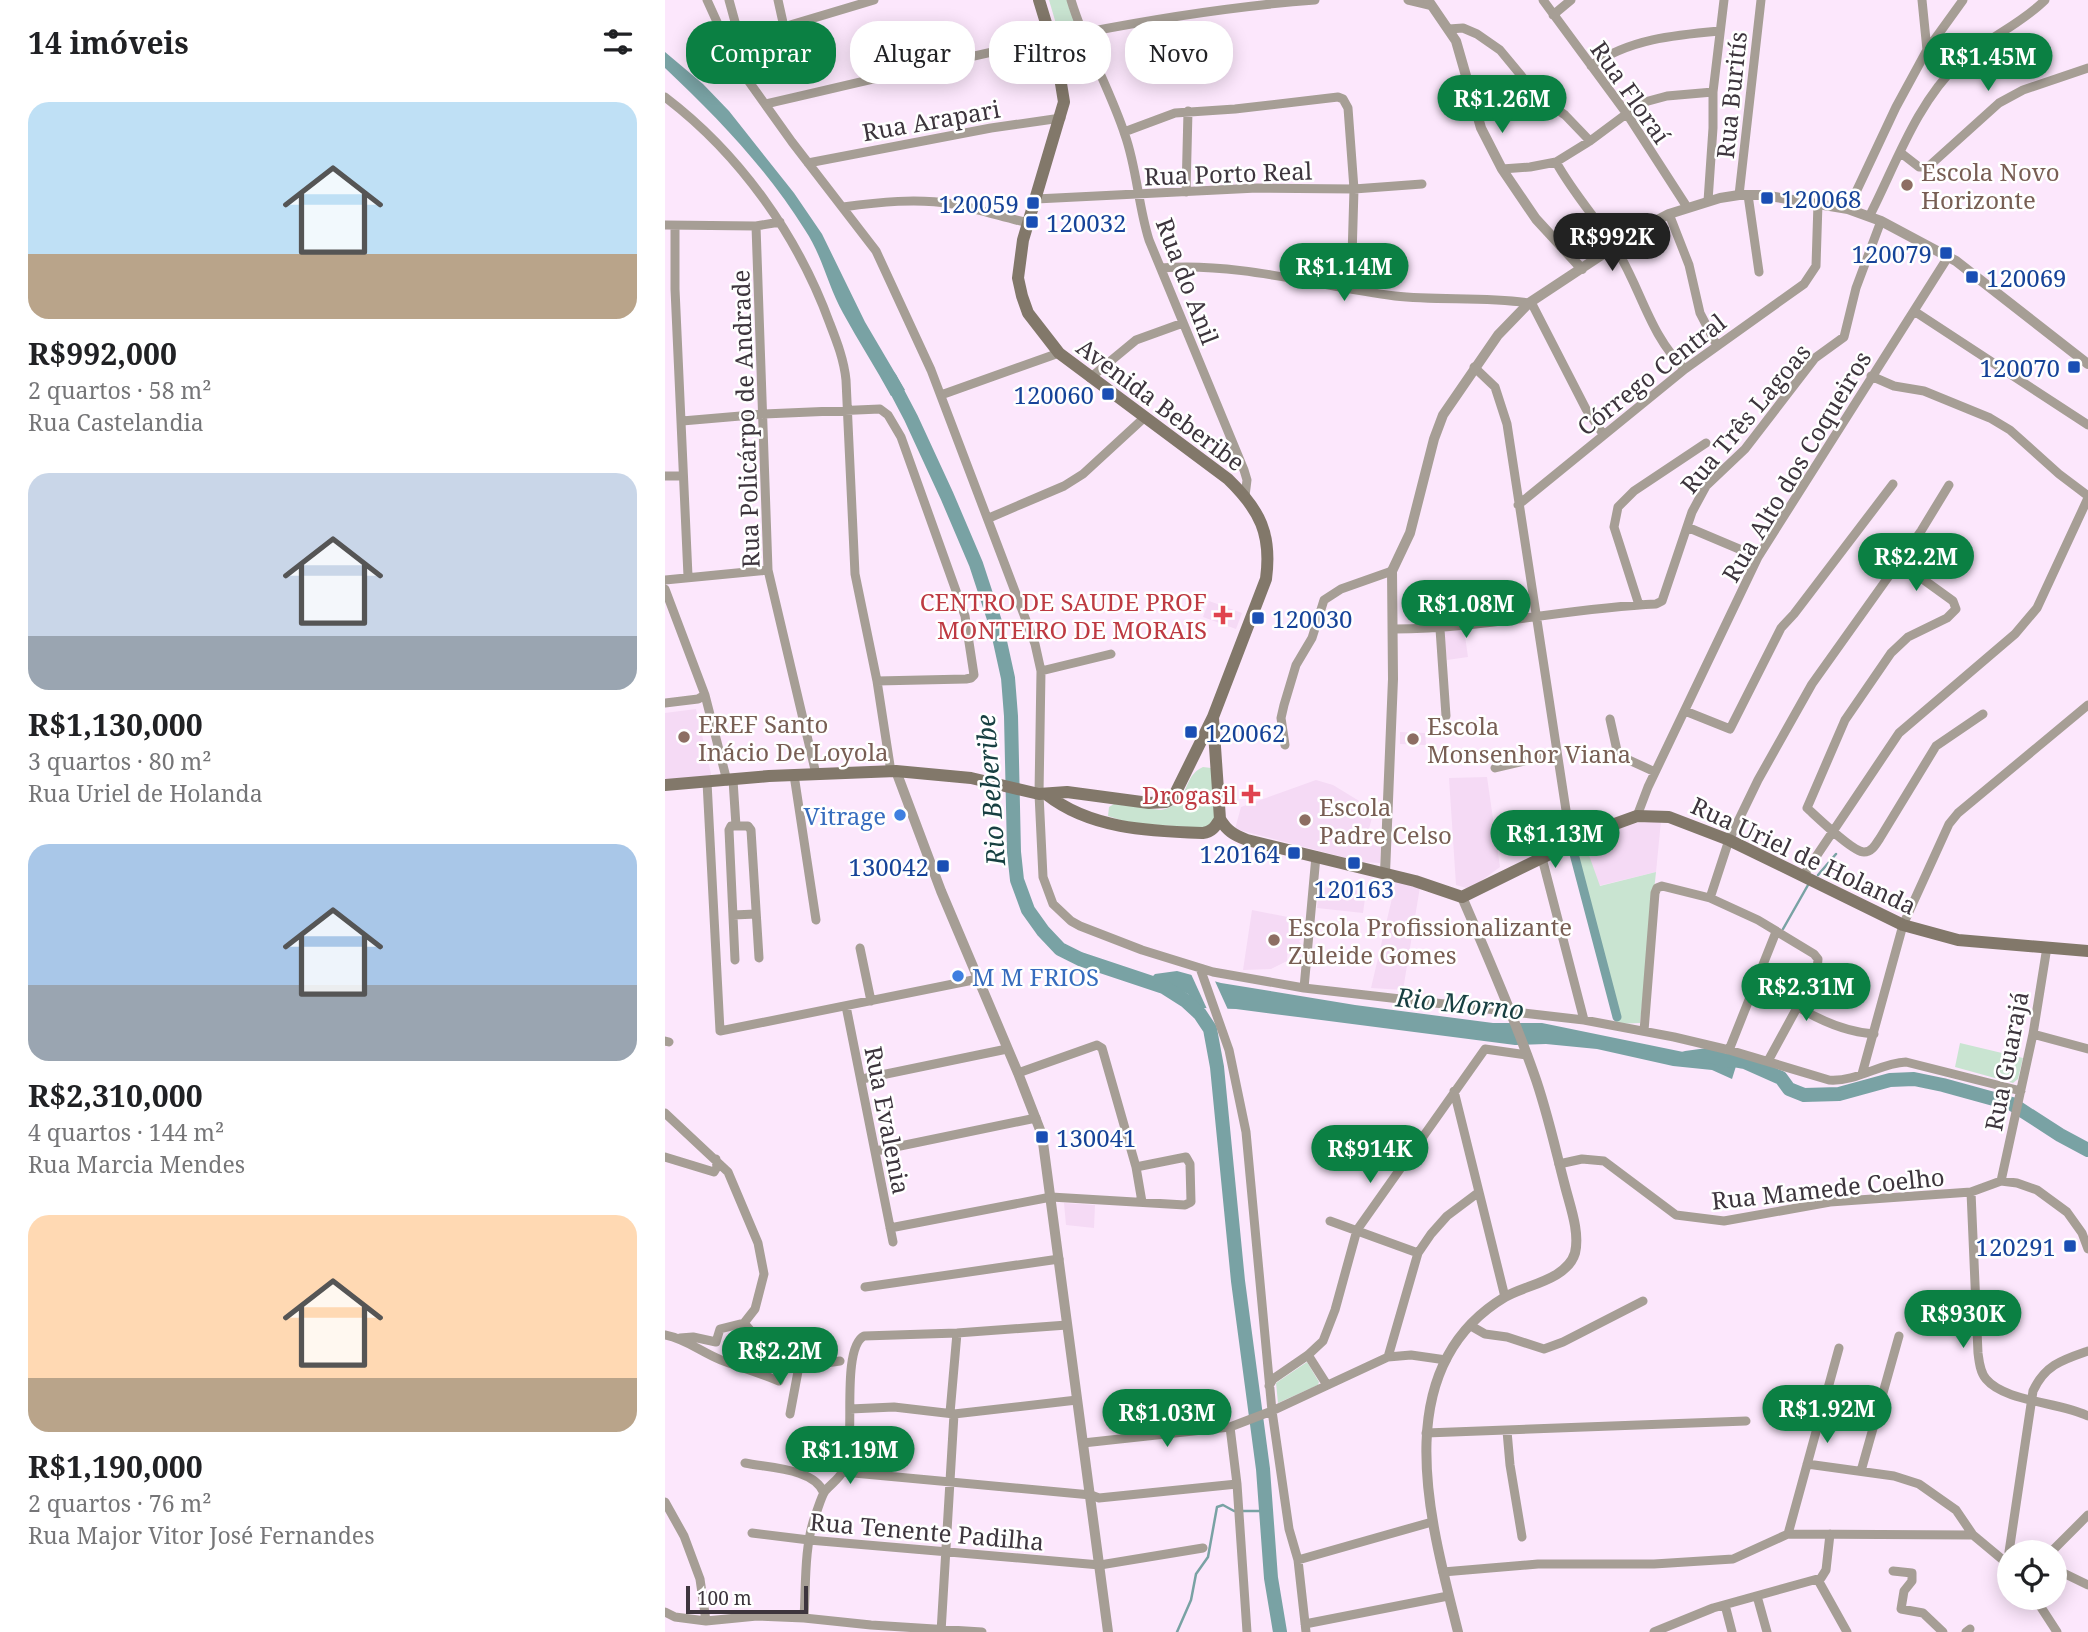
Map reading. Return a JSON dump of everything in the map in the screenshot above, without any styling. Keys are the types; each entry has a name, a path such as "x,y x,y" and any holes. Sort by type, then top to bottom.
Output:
{"main road":[{"name":"Avenida Beberibe","path":"1039,0 1045,21"},
{"name":"Avenida Beberibe","path":"1063,84 1061,118 1028,223 1019,262 1018,278 1028,313 1059,354 1220,472 1245,496 1265,531 1269,561 1266,579 1213,717 1173,798 1159,804 1092,794"},
{"name":"Avenida Beberibe","path":"1213,717 1220,819"},
{"path":"1193,755 1206,751 1217,764"},
{"path":"665,785 794,775 894,771 971,778 1043,794 1092,794"},
{"path":"1043,794 1087,818 1128,827 1203,833 1209,832 1220,819 1233,835 1385,873 1462,897"},
{"path":"1087,818 1081,803 1092,794"},
{"name":"Rua Uriel de Holanda","path":"1462,897 1571,843 1637,816 1669,817 1729,840 1903,925 1958,940 2088,951"}],"street":[{"path":"707,0 717,21"},
{"path":"729,0 735,21"},
{"path":"779,0 783,21"},
{"path":"799,21 839,5 874,0"},
{"name":"Rua do Anil","path":"1071,0 1078,21"},
{"path":"1111,28 1246,5 1315,0"},
{"path":"1408,0 1429,3 1449,29 1461,54 1481,128 1502,169 1536,219 1582,269"},
{"name":"Rua Floraí","path":"1543,0 1627,114 1686,207"},
{"path":"1553,15 1571,0"},
{"path":"1708,201 1713,93 1724,0"},
{"name":"Rua Buritís","path":"1759,272 1744,195 1761,0"},
{"path":"1922,0 1927,50"},
{"path":"1849,209 1895,107 1927,50 1963,0"},
{"path":"1870,215 1911,129 1945,78 1961,62 2045,0"},
{"path":"1449,29 1463,28 1500,50 1539,97 1565,115 1590,141"},
{"path":"1591,66 1602,58 1641,42 1720,30"},
{"path":"766,104 989,55"},
{"path":"1901,153 1919,167 1928,167 1999,103 2037,85 2088,68"},
{"path":"753,84 808,163 876,251 941,396 989,519 1035,644 1041,671 1042,877 1053,904 1070,920 1090,931 1201,972 1511,1017 1584,1020 1729,1050 1829,1080 1906,1062 2021,1091"},
{"name":"Rua do Anil","path":"1104,84 1124,132 1135,172 1140,212 1149,240 1244,470 1247,480 1245,496"},
{"path":"1502,169 1556,162 1590,141 1641,103 1667,96 1713,93"},
{"path":"665,97 711,137 780,222 811,274 841,351 848,411 855,574 894,771 1036,1118 1045,1153 1108,1632"},
{"path":"1124,132 1164,116 1188,111 1245,108 1338,97 1343,99 1348,108 1354,189 1352,257"},
{"path":"1186,191 1188,111"},
{"name":"Rua Arapari","path":"808,163 991,128 1061,118"},
{"path":"1556,162 1574,194 1615,247 1654,329 1685,369"},
{"name":"Rua Porto Real","path":"1036,199 1257,188 1354,189 1422,184"},
{"path":"1385,873 1394,629 1392,571 1410,533 1438,427 1455,394 1474,368 1511,320 1530,302 1644,227 1686,207 1744,195 1818,203 1870,215 1948,257 2088,364"},
{"path":"843,207 881,201 942,203 1028,223"},
{"name":"Córrego Central","path":"1518,505 1685,369 1804,284 1816,266 1818,203"},
{"path":"1669,214 1689,265 1700,313 1717,346"},
{"name":"Rua Três Lagoas","path":"1639,604 1656,604 1662,601 1692,512 1706,486 1745,449 1815,358 1844,337 1856,288 1881,221"},
{"path":"688,576 678,348 670,289 670,226 756,226 780,222"},
{"name":"Rua Policárpo de Andrade","path":"756,226 768,570 816,774"},
{"name":"Rua Alto dos Coqueiros","path":"1637,816 1655,772 1758,557 1948,257"},
{"path":"1161,268 1207,266 1397,296 1491,298 1530,302"},
{"path":"1530,302 1586,409 1603,434"},
{"path":"1914,311 2088,425"},
{"path":"1090,378 1136,340 1182,323"},
{"path":"665,349 678,348"},
{"path":"941,396 1059,354"},
{"path":"1474,368 1495,387 1504,414 1571,843"},
{"path":"1803,876 1899,733 2015,634 2037,608 2088,497 2010,430 1990,418 1924,391 1894,386 1871,376"},
{"path":"682,421 764,414 880,410 888,415 901,437 965,616 974,675 967,679 877,681"},
{"path":"989,519 1063,486 1083,474 1145,417"},
{"path":"1394,629 1440,629 1639,604 1617,540 1614,518 1618,507 1634,491 1706,443"},
{"path":"665,476 683,475"},
{"path":"1685,711 1730,729 1781,628 1893,484"},
{"path":"1710,898 1729,840 1754,788 1812,684 1932,515 1949,485"},
{"path":"1687,527 1758,557"},
{"path":"1899,562 1952,601 1956,609 1947,618 1899,644 1845,720 1807,808 1832,831 1860,851 1867,852 1873,848 1936,746 1983,714"},
{"path":"665,580 768,570"},
{"path":"1285,745 1282,718 1284,705 1296,665 1312,638 1324,600 1341,589 1392,571"},
{"path":"665,589 705,695 730,780 736,826"},
{"path":"1440,629 1446,716"},
{"path":"1041,671 1111,654"},
{"path":"665,703 698,699 705,695"},
{"path":"1862,1074 1903,925 1953,819 2088,705"},
{"path":"1610,719 1618,755 1655,772"},
{"path":"1495,768 1557,753"},
{"path":"794,775 815,920"},
{"path":"707,782 720,1031 978,979"},
{"path":"735,960 729,830 736,826 748,826 751,830 759,958"},
{"path":"1304,988 1316,856"},
{"path":"1542,858 1584,1020"},
{"path":"1644,1031 1655,893 1657,888 1662,886 1710,898 1758,920 1818,959 1817,971 1768,1061"},
{"path":"1458,1632 1432,1522 1427,1484 1426,1433 1432,1397 1447,1360 1471,1326 1505,1297 1562,1270 1574,1257 1576,1245 1544,1103 1462,897"},
{"path":"733,915 756,914"},
{"path":"1729,1050 1776,932"},
{"name":"Rua Guarajá","path":"2001,1181 2042,999 2047,947"},
{"path":"860,948 871,1001"},
{"path":"1201,972 1232,1063 1246,1132 1272,1411 1289,1529 1298,1560 1306,1628 1448,1596"},
{"name":"Rua Evalenia","path":"846,1006 893,1242"},
{"path":"1798,1007 1816,1018 1847,1029 1874,1034"},
{"path":"2033,1034 2088,1049"},
{"path":"1018,1073 1097,1045 1103,1051 1136,1167 1142,1202"},
{"path":"862,1079 1007,1049"},
{"path":"1269,1386 1273,1379 1323,1341 1329,1329 1357,1230 1485,1049 1525,1051"},
{"path":"1454,1091 1505,1297"},
{"path":"665,1113 728,1172 758,1243 764,1274 755,1309 744,1323 720,1329 716,1342 665,1335"},
{"path":"876,1151 1036,1118"},
{"path":"890,1228 1051,1197 1189,1205 1191,1200 1188,1159 1183,1156 1136,1167"},
{"path":"665,1157 714,1172 717,1167 716,1159"},
{"name":"Rua Mamede Coelho","path":"1559,1164 1594,1158 1604,1161 1676,1215 1724,1221 1830,1202 1971,1192 2001,1181"},
{"path":"2001,1181 2037,1190 2055,1201 2082,1233 2088,1250"},
{"path":"1388,1357 1418,1254 1447,1216 1479,1192"},
{"path":"1971,1192 1978,1353 1985,1378 1994,1385 2071,1408 2088,1416"},
{"path":"1330,1221 1418,1254"},
{"path":"865,1287 1059,1259"},
{"path":"1471,1326 1485,1334 1507,1337 1543,1349 1563,1342 1643,1301"},
{"path":"744,1323 762,1344 752,1369"},
{"path":"804,1618 809,1540 824,1493 843,1472 850,1438 854,1352 857,1341 864,1336 1067,1325"},
{"path":"941,1630 957,1333"},
{"path":"1861,1471 1899,1336"},
{"path":"680,1338 723,1361 752,1369 779,1381 783,1369 840,1361"},
{"path":"1788,1534 1839,1349"},
{"path":"2011,1540 2032,1396 2043,1372 2088,1351"},
{"path":"1308,1355 1327,1385"},
{"path":"1083,1443 1230,1427 1257,1418 1388,1357 1411,1355 1447,1360"},
{"path":"790,1414 799,1366"},
{"path":"850,1409 894,1407 952,1414 1077,1400"},
{"path":"1426,1433 1746,1421"},
{"path":"1230,1427 1240,1516 1247,1632"},
{"path":"1507,1431 1522,1537"},
{"path":"745,1464 807,1475 821,1485 824,1493"},
{"path":"1807,1464 1894,1476 1919,1484 1956,1510 1973,1535 1997,1551"},
{"path":"843,1472 1091,1495 1099,1499 1237,1484"},
{"path":"665,1502 684,1536 700,1579 706,1621"},
{"path":"2063,1540 2088,1515"},
{"path":"1298,1560 1432,1522"},
{"name":"Rua Tenente Padilha","path":"752,1533 1100,1564 1203,1548"},
{"path":"1443,1572 1538,1564 1654,1564 1733,1559 1788,1534 1973,1535"},
{"path":"1654,1632 1678,1627 1725,1605 1820,1579 1826,1570 1830,1534"},
{"path":"1893,1571 1912,1573 1912,1581 1904,1591 1901,1609 1923,1613 1943,1632"},
{"path":"2067,1575 2088,1585"},
{"path":"1820,1579 1847,1632"},
{"path":"1757,1596 1767,1632"},
{"path":"1725,1605 1733,1632"},
{"path":"2043,1610 2057,1632"},
{"path":"665,1612 675,1617 706,1621 757,1616 982,1632"}],"shaded area":[{"path":"1049,0 1068,0 1074,21 1055,21"},
{"path":"665,52 686,70 686,84 703,84 729,111 794,193 822,234 865,322 905,390 891,396 843,313 805,230 774,186 740,144 665,68"},
{"name":"CENTRO DE SAUDE PROF MONTEIRO DE MORAIS","path":"1209,601 1242,613 1236,629 1203,617"},
{"path":"1464,629 1468,657 1447,660 1443,630"},
{"name":"EREF Santo Inácio De Loyola","path":"696,709 712,778 665,782 665,713"},
{"name":"Escola Monsenhor Viana","path":"1400,732 1425,733 1426,745 1400,744"},
{"path":"1203,767 1211,768 1216,816 1209,825 1202,828 1130,823 1108,816 1109,807 1114,804 1161,810 1171,807 1182,797 1191,777"},
{"path":"1487,777 1500,867 1470,889 1456,885 1449,778"},
{"name":"Escola Padre Celso","path":"1316,780 1333,785 1374,810 1365,844 1381,846 1380,863 1362,862 1235,829 1241,807"},
{"path":"1661,821 1656,872 1598,886 1585,844 1637,823"},
{"path":"1585,844 1600,886 1656,872 1640,1023 1616,1024 1571,851"},
{"path":"1396,881 1420,887 1403,990 1371,988"},
{"path":"1319,887 1366,891 1363,913 1317,908"},
{"name":"Escola Profissionalizante Zuleide Gomes","path":"1252,910 1303,920 1302,939 1299,941 1301,944 1288,944 1287,961 1271,969 1243,970"},
{"path":"1177,971 1221,983 1355,1005 1493,1023 1542,1023 1737,1063 1732,1079 1712,1070 1673,1066 1597,1049 1546,1044 1515,1045 1236,1009 1202,1008 1188,994 1152,977 1155,974"},
{"path":"1960,1043 2023,1058 2018,1079 2013,1083 1955,1067"},
{"path":"1064,1203 1095,1205 1094,1228 1066,1225"},
{"path":"1307,1362 1319,1382 1318,1385 1278,1403 1276,1383"}],"pier":[{"path":"1191,974 1214,979 1229,1012 1207,1009"}],"waterway":[{"name":"Rio Beberibe","path":"890,378 947,496 976,564 997,628 1008,678 1017,880 1028,910 1060,949 1080,959 1164,987 1186,1001 1200,1014 1210,1029 1217,1067 1238,1281 1263,1469 1271,1578 1280,1632"},
{"path":"1573,850 1617,1017"},
{"path":"1818,875 1836,854"},
{"path":"1783,929 1808,885"},
{"name":"Rio Morno","path":"1686,1058 1708,1055 1726,1061 1745,1062 1781,1078 1789,1089 1804,1095 1839,1094 1890,1080 1914,1079 1943,1085 2012,1104 2088,1150"},
{"path":"1177,1632 1191,1600 1196,1574 1208,1557 1217,1507 1223,1505 1234,1511 1265,1511"}],"place":[{"name":"Escola Novo Horizonte","path":"1907,185"},
{"name":"120068","path":"1767,198"},
{"name":"120059","path":"1033,203"},
{"name":"120032","path":"1032,222"},
{"name":"120079","path":"1946,253"},
{"name":"120069","path":"1972,277"},
{"name":"120070","path":"2074,367"},
{"name":"120060","path":"1108,394"},
{"name":"CENTRO DE SAUDE PROF MONTEIRO DE MORAIS","path":"1223,615"},
{"name":"120030","path":"1258,618"},
{"name":"120062","path":"1191,732"},
{"name":"EREF Santo Inácio De Loyola","path":"684,737"},
{"name":"Escola Monsenhor Viana","path":"1413,739"},
{"name":"Drogasil","path":"1251,794"},
{"name":"Vitrage","path":"900,815"},
{"name":"Escola Padre Celso","path":"1305,820"},
{"name":"120164","path":"1294,853"},
{"name":"120163","path":"1354,863"},
{"name":"130042","path":"943,866"},
{"name":"Escola Profissionalizante Zuleide Gomes","path":"1274,940"},
{"name":"M M FRIOS","path":"958,976"},
{"name":"130041","path":"1042,1137"},
{"name":"120291","path":"2070,1246"}]}
